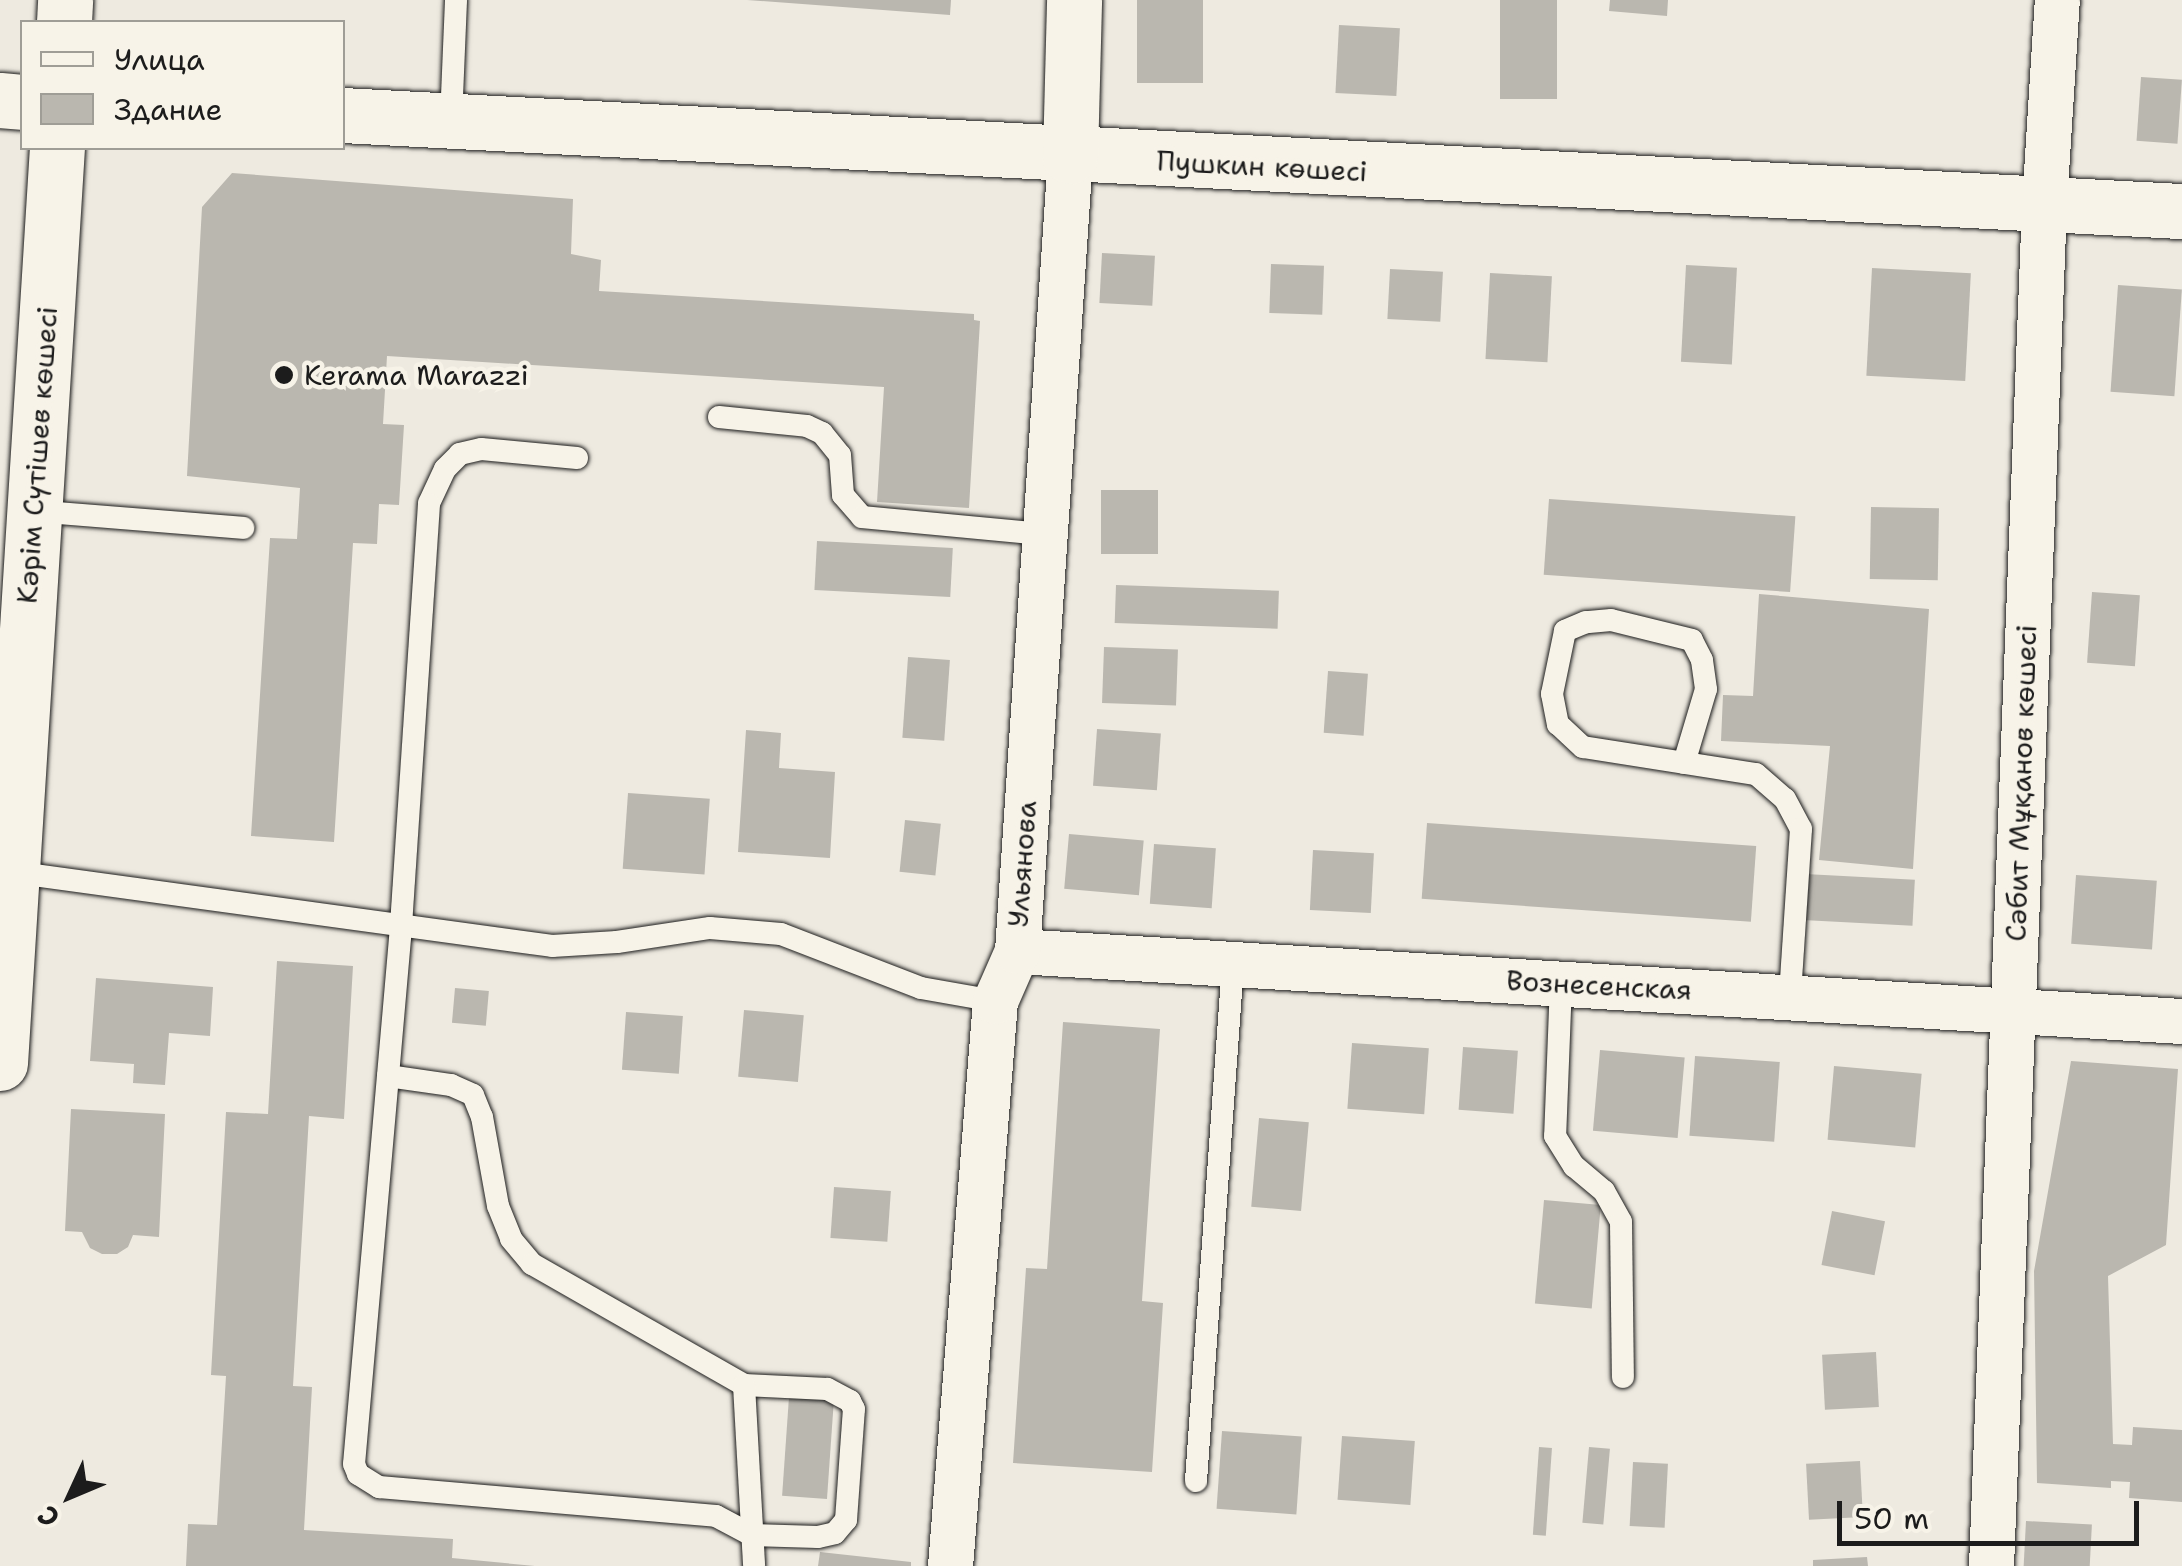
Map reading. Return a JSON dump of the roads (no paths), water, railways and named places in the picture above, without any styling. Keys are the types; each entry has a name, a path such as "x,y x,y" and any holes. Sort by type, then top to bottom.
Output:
{"street":[{"path":"1070,156 1074,0"},
{"name":"Сәбит Мұқанов көшесі","path":"1991,1566 2044,204 2057,0"},
{"name":"Пушкин көшесі","path":"345,116 2182,211"},
{"name":"Кәрім Сүтішев көшесі","path":"1,1046 6,893 57,150"},
{"name":"Ульянова","path":"950,1566 995,1001 1016,951 1070,156"},
{"name":"Вознесенская","path":"1016,951 2182,1021"}],"lane":[{"path":"451,120 456,0"},
{"path":"720,417 807,426 822,433 840,455 843,495 862,516 1042,534"},
{"path":"388,1076 451,1085 472,1096 482,1117 502,1216 532,1264 744,1384 836,1390 845,1394 854,1409 842,1527 827,1537 750,1535 716,1516 379,1487 358,1474 353,1455 401,927 429,504 435,485 460,454 481,449 577,458"},
{"path":"34,510 243,528"},
{"path":"1684,763 1706,689 1702,660 1692,640 1611,620 1586,622 1565,631 1552,694 1558,724 1583,747 1684,763 1756,774 1785,799 1801,829 1790,996"},
{"path":"6,893 583,946 710,928 739,929 781,934 920,988 995,1001"},
{"path":"1196,1481 1233,964"},
{"path":"1561,982 1555,1136 1574,1166 1604,1191 1621,1222 1623,1377"},
{"path":"744,1384 754,1566"}],"place":[{"name":"Kerama Marazzi","path":"284,375"}]}
